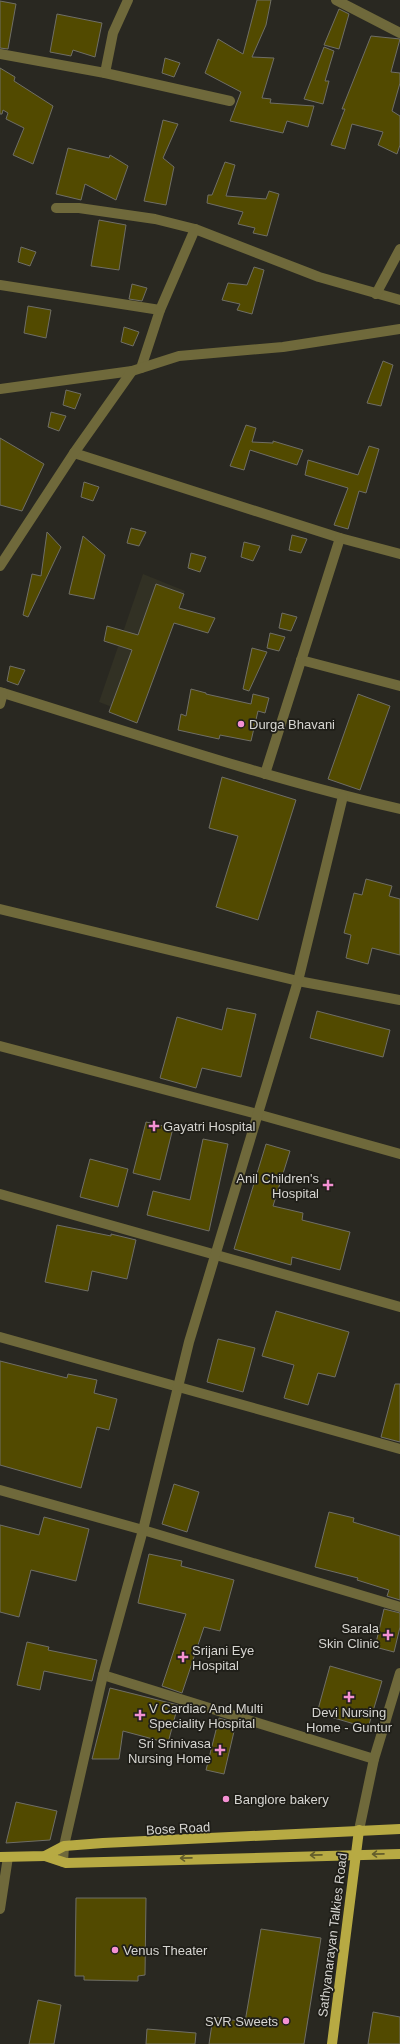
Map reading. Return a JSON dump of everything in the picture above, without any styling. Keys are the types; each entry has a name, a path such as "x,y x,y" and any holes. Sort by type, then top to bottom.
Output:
{"main road":[{"name":"Bose Road","path":"4,1857 45,1856 64,1846 400,1829"},
{"name":"Sathyanarayan Talkies Road","path":"332,2044 359,1830"},
{"path":"45,1856 63,1862 400,1854"}],"street":[{"path":"105,73 113,33 128,0"},
{"path":"336,0 400,33"},
{"path":"0,54 105,73 230,102"},
{"path":"56,208 79,208 148,218 195,229 320,277 400,300"},
{"path":"0,566 74,453 136,370 195,229"},
{"path":"376,294 400,248"},
{"path":"0,285 160,310"},
{"path":"0,389 136,370 179,356 284,347 400,330"},
{"path":"74,453 340,538 400,554"},
{"path":"265,774 340,538"},
{"path":"301,660 400,686"},
{"path":"0,704 2,693 265,774 400,810"},
{"path":"63,1862 64,1846 103,1675 143,1530 179,1388 189,1342 298,981 343,796"},
{"path":"0,909 298,981 400,1000"},
{"path":"0,1046 257,1114 400,1154"},
{"path":"0,1194 400,1307"},
{"path":"0,1337 400,1449"},
{"path":"0,1490 143,1530 400,1608"},
{"path":"359,1830 374,1759 400,1673"},
{"path":"103,1675 374,1759"},
{"path":"0,1909 4,1857"}],"shaded area":[{"path":"143,574 185,591 130,714 99,702"}],"building":[{"path":"257,0 271,0 266,25 252,57 274,58 262,98 271,99 270,103 314,106 308,127 287,121 283,133 230,121 241,92 205,73 218,39 243,54"},
{"path":"0,1 16,4 8,49 0,48"},
{"path":"339,9 349,14 339,49 324,45"},
{"path":"57,14 102,23 95,57 73,50 71,56 50,52"},
{"path":"371,36 400,39 391,72 400,73 400,83 392,111 400,116 400,145 397,154 378,145 383,132 352,124 345,149 331,145 345,109 342,109"},
{"path":"324,47 334,51 325,81 329,81 323,104 304,99"},
{"path":"165,58 180,63 174,77 162,73"},
{"path":"0,68 15,77 14,81 53,106 33,164 13,155 24,128 6,119 8,113 3,110 2,114 0,114"},
{"path":"163,120 178,124 163,158 174,167 166,205 144,201"},
{"path":"68,148 109,158 110,155 128,166 116,200 85,184 81,200 56,194"},
{"path":"225,162 235,165 226,196 266,199 269,191 279,194 267,236 253,233 255,228 238,224 243,212 207,203 208,195 212,195"},
{"path":"99,220 126,225 119,270 91,266"},
{"path":"21,247 36,252 30,266 18,262"},
{"path":"254,267 264,270 252,314 237,310 240,304 222,300 228,283 247,285"},
{"path":"132,284 147,288 142,301 129,299"},
{"path":"28,306 51,310 46,338 24,333"},
{"path":"124,327 139,332 133,346 121,342"},
{"path":"383,361 393,365 381,406 367,403"},
{"path":"66,390 81,394 75,409 63,405"},
{"path":"51,412 66,416 59,431 48,427"},
{"path":"246,425 256,428 252,442 273,443 273,441 303,450 297,465 250,450 244,470 230,466"},
{"path":"0,438 44,464 22,511 0,505"},
{"path":"369,446 379,449 366,493 359,491 348,529 334,525 348,488 305,475 308,460 358,475"},
{"path":"84,482 99,487 93,501 81,497"},
{"path":"131,528 146,532 139,546 127,543"},
{"path":"47,532 61,547 28,617 23,615 32,574 41,576"},
{"path":"292,535 307,539 301,553 289,550"},
{"path":"83,536 105,555 94,599 69,594"},
{"path":"244,542 260,546 253,561 241,557"},
{"path":"191,553 206,557 200,572 188,568"},
{"path":"156,584 184,594 179,608 215,618 208,633 174,623 137,723 109,712 132,650 104,641 107,626 138,635"},
{"path":"282,613 297,617 291,631 279,628"},
{"path":"270,633 285,637 279,651 267,648"},
{"path":"252,648 267,652 249,691 243,689"},
{"path":"10,666 25,670 18,685 7,681"},
{"path":"191,689 206,694 251,704 253,694 269,698 265,713 258,711 251,741 220,735 219,739 178,730 181,714 186,716"},
{"path":"358,694 390,706 360,790 328,779"},
{"path":"222,777 296,800 258,920 216,907 238,836 209,828"},
{"path":"366,879 392,886 389,896 400,899 400,955 372,948 368,964 346,958 351,935 344,933 354,893 362,895"},
{"path":"227,1008 256,1014 241,1077 202,1068 196,1088 160,1078 177,1017 222,1030"},
{"path":"317,1011 390,1030 383,1057 310,1038"},
{"path":"146,1122 173,1128 160,1180 133,1173"},
{"path":"203,1139 228,1144 209,1231 147,1215 153,1191 190,1200"},
{"path":"266,1144 290,1151 273,1206 303,1213 302,1220 350,1232 340,1270 292,1257 291,1265 234,1249"},
{"path":"90,1159 128,1169 118,1207 80,1197"},
{"path":"57,1225 111,1236 111,1234 136,1240 127,1279 92,1271 88,1291 45,1282"},
{"path":"276,1311 349,1332 335,1377 318,1373 308,1405 284,1398 294,1365 262,1356"},
{"path":"218,1339 255,1348 243,1392 207,1382"},
{"path":"0,1361 67,1378 68,1374 97,1380 94,1393 117,1399 109,1430 97,1427 81,1488 0,1465"},
{"path":"395,1384 400,1384 400,1442 381,1437"},
{"path":"174,1484 199,1492 187,1532 162,1524"},
{"path":"329,1512 354,1518 353,1522 400,1536 400,1600 387,1596 389,1590 357,1580 358,1578 315,1567"},
{"path":"44,1517 89,1529 76,1581 31,1570 19,1617 0,1612 0,1525 39,1535"},
{"path":"149,1554 182,1561 181,1566 234,1580 220,1631 204,1627 182,1693 162,1686 186,1614 138,1603"},
{"name":"Sarala Skin Clinic","path":"384,1609 400,1613 400,1627 394,1652 375,1647"},
{"path":"27,1642 49,1647 48,1650 97,1660 92,1681 44,1671 40,1690 17,1685"},
{"name":"Devi Nursing Home - Guntur","path":"330,1666 382,1681 368,1728 317,1713"},
{"name":"V Cardiac And Multi Speciality Hospital","path":"110,1688 178,1705 168,1743 123,1731 119,1759 92,1759"},
{"name":"Sri Srinivasa Nursing Home","path":"219,1718 236,1723 224,1774 206,1770"},
{"path":"16,1802 57,1811 50,1840 6,1843"},
{"path":"76,1898 146,1898 145,1975 138,1976 138,1981 84,1980 84,1976 75,1976"},
{"path":"261,1929 321,1938 304,2044 209,2044 213,2017 245,2022"},
{"path":"38,2000 61,2005 54,2044 29,2044"},
{"path":"373,2012 400,2017 400,2044 368,2044"},
{"path":"147,2029 196,2033 195,2044 146,2044"}],"place":[{"name":"Durga Bhavani","path":"241,724"},
{"name":"Gayatri Hospital","path":"154,1126"},
{"name":"Anil Children's Hospital","path":"328,1185"},
{"name":"Sarala Skin Clinic","path":"388,1635"},
{"name":"Srijani Eye Hospital","path":"183,1657"},
{"name":"Devi Nursing Home - Guntur","path":"349,1697"},
{"name":"V Cardiac And Multi Speciality Hospital","path":"140,1715"},
{"name":"Sri Srinivasa Nursing Home","path":"220,1750"},
{"name":"Banglore bakery","path":"226,1799"},
{"name":"Venus Theater","path":"115,1950"},
{"name":"SVR Sweets","path":"286,2021"}]}
